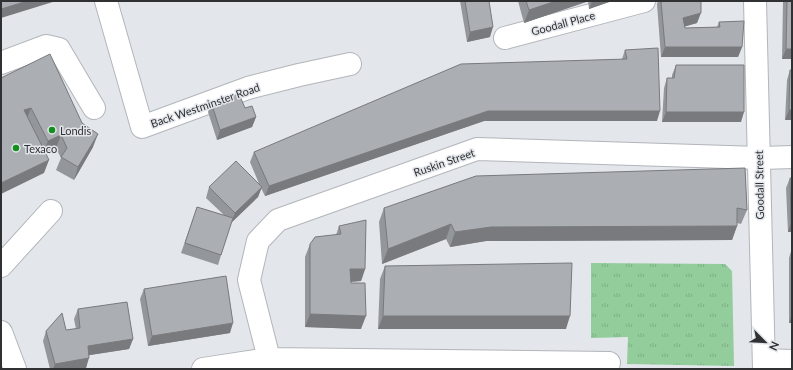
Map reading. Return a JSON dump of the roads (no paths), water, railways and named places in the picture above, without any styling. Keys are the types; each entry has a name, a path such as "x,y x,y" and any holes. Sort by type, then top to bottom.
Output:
{"street":[{"name":"Back Westminster Road","path":"106,1 142,127 248,88 350,64"},
{"name":"Goodall Place","path":"505,38 644,1"},
{"name":"Goodall Street","path":"755,1 764,364"},
{"path":"1,63 46,46 59,49 94,108"},
{"name":"Ruskin Street","path":"270,364 249,280 258,240 278,220 477,149 759,158 792,157"},
{"path":"1,266 51,211"},
{"path":"1,332 15,369"},
{"path":"764,364 792,361"},
{"path":"203,369 270,364 578,366 609,363"}],"place":[{"name":"Londis","path":"52,130"},
{"name":"Texaco","path":"16,148"}]}
